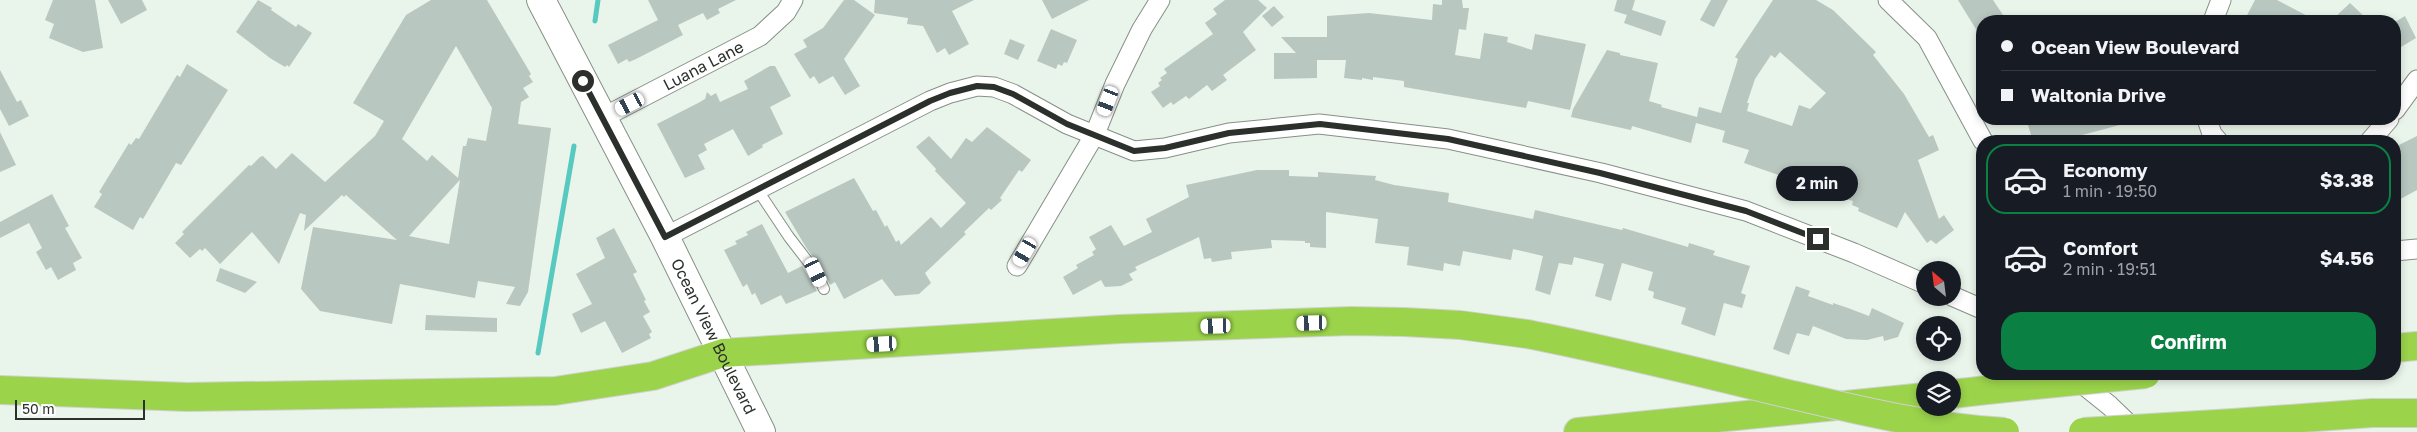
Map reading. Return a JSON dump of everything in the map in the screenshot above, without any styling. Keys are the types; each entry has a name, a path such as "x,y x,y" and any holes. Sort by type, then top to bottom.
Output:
{"highway":[{"path":"0,390 187,398 555,391 653,376 723,353 1120,329 1351,321 1460,325 1528,334 1878,415 1961,430 2005,432"},
{"path":"2401,347 2417,346"},
{"path":"1961,393 2086,380"},
{"path":"1578,432 1916,398"},
{"path":"2083,432 2372,413 2417,413"}],"main road":[{"name":"Ocean View Boulevard","path":"541,0 665,237 761,432"}],"street":[{"name":"Luana Lane","path":"602,118 760,36 786,12 793,0"},
{"path":"1888,0 1927,38 1980,135"},
{"path":"2215,15 2221,0"},
{"path":"1017,266 1095,134 1114,84 1156,1"},
{"path":"2401,102 2417,80"},
{"path":"665,237 757,188 930,101 950,93 977,86 994,87 1013,94 1067,124 1134,151 1165,148 1229,133 1320,124 1448,139 1600,173 1746,211 1854,253 1916,280"},
{"path":"2375,135 2384,125"},
{"path":"2401,250 2417,249"},
{"path":"1961,300 1976,306"},
{"path":"2077,380 2110,406 2137,432"}],"lane":[{"path":"757,188 788,237 816,272 824,289"}],"building":[{"path":"53,0 95,0 103,48 83,52 49,38 54,24 45,20"},
{"path":"108,0 142,0 147,10 121,24"},
{"path":"258,0 272,8 271,10 296,27 298,24 312,33 289,67 287,65 285,67 270,58 236,32"},
{"path":"431,0 487,0 531,74 529,76 533,82 523,88 529,97 521,102 518,124 551,128 528,292 520,306 506,304 515,287 478,281 475,298 400,284 392,324 320,311 301,289 313,227 397,240 346,195 344,197 342,195 304,231 306,215 300,213 279,264 252,232 220,264 205,248 202,251 200,249 190,258 175,243 184,234 182,232 249,165 251,166 260,157 263,156 276,169 292,153 325,182 375,136 384,121 353,103 406,15","holes":["456,46 492,108 486,141 468,138 466,146 463,146 458,178 432,155 427,161 402,139","460,180 449,244 409,236 457,183"]},
{"path":"648,0 736,0 718,9 720,13 707,20 703,13 678,25 683,35 636,59 629,62 627,59 618,64 608,45 658,20"},
{"path":"844,0 854,0 875,15 844,59 860,86 845,95 833,76 819,84 814,76 810,79 794,54 807,47 803,40 823,28"},
{"path":"875,0 974,0 952,11 969,44 949,55 945,48 937,53 923,26 907,24 908,18 874,13"},
{"path":"1042,0 1089,0 1052,19"},
{"path":"1225,0 1258,0 1267,8 1243,32 1256,50 1223,75 1227,80 1212,91 1207,85 1189,99 1186,96 1173,105 1171,102 1163,108 1151,92 1160,86 1158,83 1162,80 1160,78 1167,73 1164,69 1213,34 1205,23 1217,14 1213,9"},
{"path":"1442,0 1462,0 1463,8 1469,8 1466,30 1459,29 1455,55 1480,59 1484,33 1508,37 1507,42 1532,50 1535,34 1586,44 1570,110 1528,101 1526,108 1404,87 1404,81 1373,77 1373,80 1344,78 1346,60 1317,60 1317,78 1274,79 1274,53 1296,53 1281,37 1327,37 1327,16 1369,13 1432,20 1433,4 1442,5"},
{"path":"1617,0 1635,0 1632,10 1666,21 1661,36 1624,23 1627,15 1614,11"},
{"path":"1711,0 1728,0 1714,27 1700,20"},
{"path":"1773,0 1816,0 1833,10 1876,52 1873,55 1904,94 1929,137 1933,135 1939,150 1918,160 1939,219 1944,215 1954,230 1936,244 1931,240 1927,243 1905,212 1897,228 1858,211 1859,208 1852,205 1853,201 1812,189 1813,187 1744,163 1749,150 1722,142 1725,131 1696,123 1691,143 1632,126 1631,130 1571,117 1573,109 1607,50 1620,53 1620,55 1658,63 1649,101 1662,105 1661,107 1697,117 1699,107 1721,113 1738,59 1735,57","holes":["1780,52 1826,93 1810,109 1799,105 1792,126 1747,111 1749,103 1747,103 1755,79 1771,55 1775,58"]},
{"path":"1958,0 1993,0 2003,15 1976,15 1976,29"},
{"path":"2255,0 2277,0 2306,15 2247,15"},
{"path":"2350,3 2363,15 2337,15"},
{"path":"1274,6 1284,17 1272,27 1262,16"},
{"path":"2405,16 2416,38 2401,47 2401,18"},
{"path":"1051,29 1077,40 1067,63 1064,62 1062,66 1058,64 1056,69 1037,61"},
{"path":"1010,39 1025,45 1018,60 1004,54"},
{"path":"187,64 228,90 181,165 176,163 143,219 140,217 133,230 94,207 102,194 99,192 129,143 131,145 136,138 139,139 177,75 180,77"},
{"path":"770,66 775,66 791,96 770,107 783,134 762,145 763,147 748,156 733,129 704,144 707,150 698,155 705,169 685,178 657,124 705,99 707,92 711,96 716,93 720,102 748,89 744,81"},
{"path":"0,70 17,102 21,100 29,116 9,126 0,109"},
{"path":"2028,125 2120,125 2082,135 2031,135"},
{"path":"987,127 1031,160 1022,172 1019,170 1000,198 1002,200 991,210 989,208 964,232 966,234 925,273 931,283 919,294 895,296 882,279 844,299 835,282 830,285 822,269 807,249 785,212 854,178 873,211 876,210 885,227 887,225 896,242 899,240 901,245 931,217 941,228 966,203 935,171 936,169 916,147 929,136 951,159 966,138 972,142"},
{"path":"0,132 16,165 0,172"},
{"path":"2417,136 2417,190 2401,199 2401,144"},
{"path":"1257,170 1289,170 1289,176 1318,177 1318,172 1376,176 1375,180 1394,185 1449,193 1448,202 1533,219 1535,210 1622,230 1623,228 1688,247 1689,243 1715,251 1713,255 1750,266 1741,293 1746,295 1742,308 1724,303 1715,336 1681,324 1686,308 1653,298 1654,292 1648,290 1653,272 1622,263 1611,301 1595,296 1604,264 1574,257 1572,265 1559,263 1550,295 1535,290 1543,256 1513,249 1511,260 1463,251 1460,266 1444,263 1443,271 1407,265 1409,247 1375,243 1378,219 1326,212 1326,248 1310,247 1310,243 1305,243 1305,241 1271,240 1272,248 1231,252 1232,259 1212,262 1211,258 1204,259 1199,237 1135,267 1137,270 1129,274 1133,280 1121,286 1105,287 1101,280 1073,295 1063,277 1078,268 1076,265 1094,255 1092,252 1096,249 1089,237 1111,225 1124,246 1152,232 1146,219 1189,197 1186,185"},
{"path":"52,194 69,226 65,228 82,258 73,263 76,270 58,280 51,267 46,270 36,252 42,248 29,223 0,238 0,222"},
{"path":"762,224 788,273 802,266 817,291 786,304 781,295 761,305 755,293 752,295 747,284 743,287 724,250 737,244 735,241 748,235 746,232"},
{"path":"614,228 637,272 633,274 650,312 643,316 652,332 649,334 651,338 622,353 605,321 581,333 572,314 592,304 576,274 605,258 596,238"},
{"path":"220,268 257,282 245,293 216,281"},
{"path":"1796,286 1810,291 1808,296 1833,305 1833,303 1869,316 1872,308 1904,323 1898,337 1884,341 1883,336 1867,340 1846,339 1813,326 1809,336 1797,333 1789,355 1773,349"},
{"path":"426,315 497,318 497,332 425,330"}],"waterway":[{"path":"595,21 598,0"},
{"path":"538,353 574,146"}],"route":[{"path":"583,81 665,237 930,101 950,93 977,86 994,87 1013,94 1067,124 1134,151 1165,148 1229,133 1320,124 1448,139 1600,173 1746,211 1818,239"}]}
